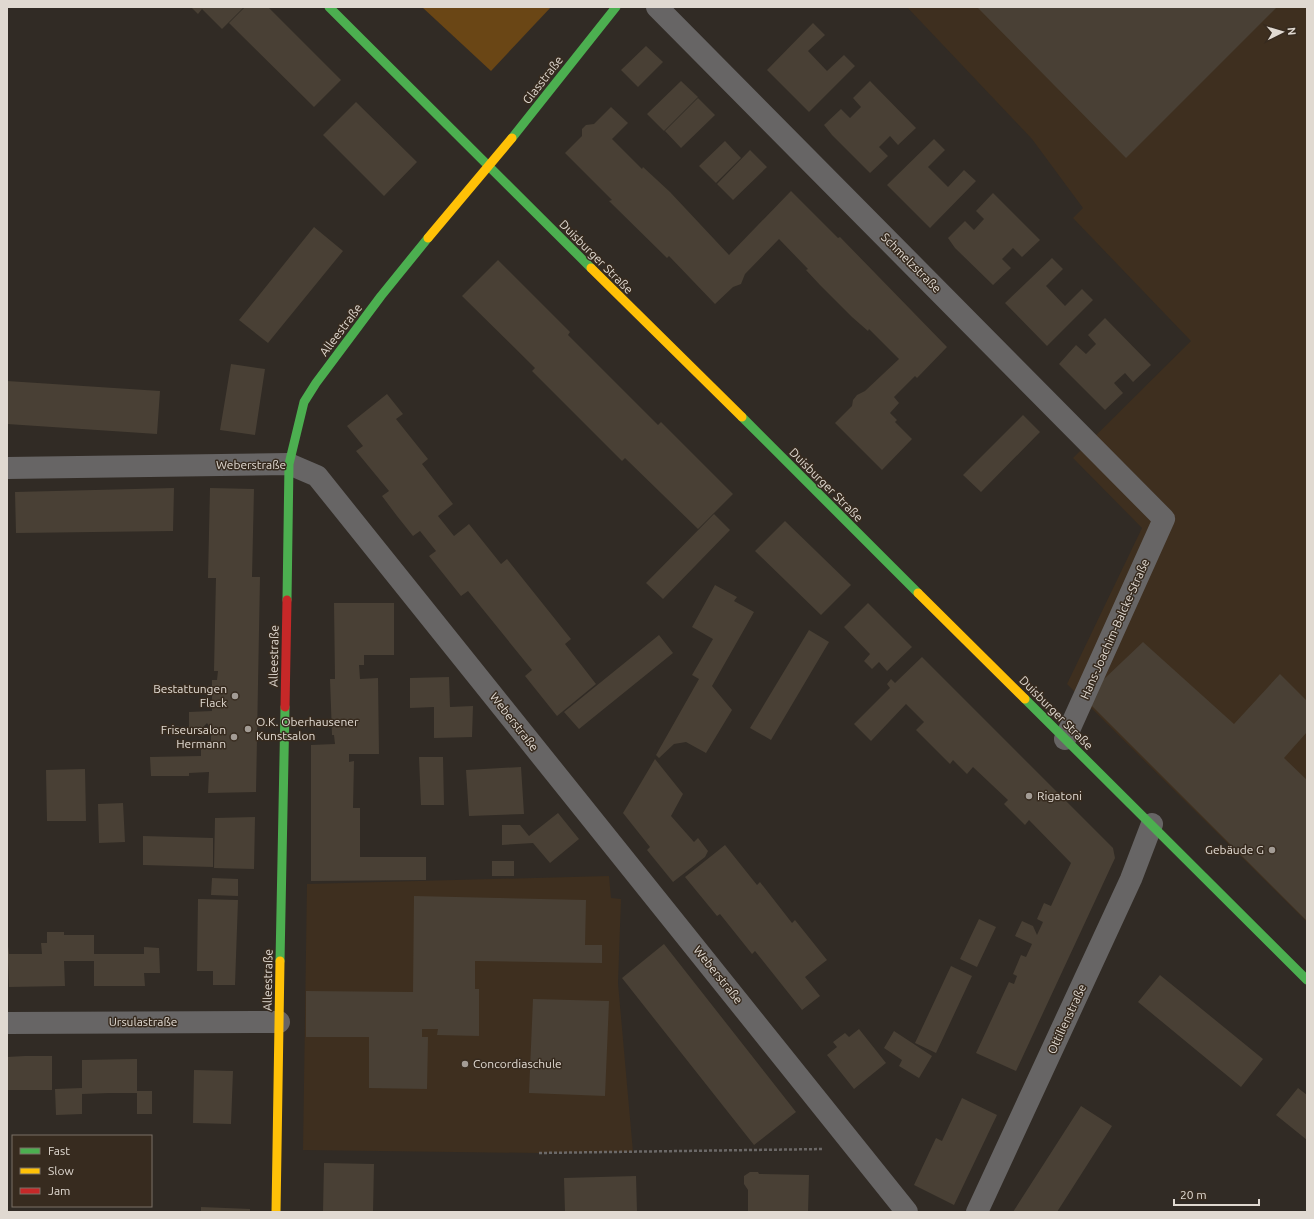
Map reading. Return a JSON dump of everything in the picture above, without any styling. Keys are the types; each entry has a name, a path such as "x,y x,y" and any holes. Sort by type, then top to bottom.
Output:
{"main road":[{"name":"Duisburger Straße","path":"329,7 1152,824 1307,980"},
{"name":"Glasstraße","path":"489,167 616,7"},
{"name":"Alleestraße","path":"276,1212 289,464 304,402 316,383 381,296 453,208 489,167"}],"street":[{"name":"Schmelzstraße","path":"657,7 1164,519"},
{"name":"Weberstraße","path":"7,468 289,464 317,476 907,1212"},
{"name":"Hans-Joachim-Balcke-Straße","path":"1065,739 1164,519"},
{"name":"Ottilienstraße","path":"977,1212 1131,879 1152,824"},
{"name":"Ursulastraße","path":"7,1023 279,1022"}],"path":[{"path":"539,1153 857,1149"}],"shaded area":[{"path":"422,7 551,7 491,71"},
{"path":"907,7 1307,7 1307,922 1067,684 1142,528 1073,458 1191,341 1073,218 1083,208 1032,139"},
{"name":"Concordiaschule","path":"609,876 611,898 621,899 618,983 633,1152 539,1153 303,1150 307,884"}],"building":[{"path":"191,7 244,7 222,29 202,9 198,14"},
{"path":"245,7 268,7 341,80 314,107 229,23"},
{"path":"977,7 1277,7 1126,158"},
{"path":"813,23 825,35 808,51 827,71 844,55 855,66 809,112 767,70"},
{"path":"646,46 663,62 638,87 621,70"},
{"path":"681,81 698,97 664,131 647,114"},
{"path":"870,81 916,128 898,145 890,136 879,147 888,156 870,173 824,125 841,109 850,118 861,107 853,98"},
{"path":"698,98 715,115 681,148 665,131"},
{"path":"356,102 417,162 384,196 323,135"},
{"path":"611,107 628,123 612,139 642,169 643,167 670,192 729,255 791,191 838,238 840,237 947,347 917,378 915,376 894,397 899,403 890,413 897,420 895,422 912,439 882,470 835,423 852,406 853,400 857,395 865,391 899,359 869,329 868,331 852,317 820,285 806,270 808,269 779,239 745,274 741,284 733,287 715,304 669,256 667,258 609,201 612,200 565,153 582,136 582,129 586,125 594,124"},
{"path":"934,139 945,150 928,167 948,187 964,170 976,181 930,228 887,185"},
{"path":"725,141 741,158 716,183 699,166"},
{"path":"750,150 767,167 733,200 717,184"},
{"path":"993,193 1040,240 1022,257 1013,248 1002,259 1011,268 993,285 955,248 948,238 965,221 974,230 984,219 976,211"},
{"path":"314,227 343,251 268,343 239,320"},
{"path":"1052,258 1063,269 1046,286 1065,306 1082,289 1093,300 1047,346 1005,303"},
{"path":"498,260 570,332 568,335 658,425 661,422 733,494 698,529 625,458 622,461 532,371 535,368 462,296"},
{"path":"1105,318 1151,365 1133,382 1125,373 1114,383 1123,393 1105,410 1059,364 1076,345 1086,354 1096,344 1088,335"},
{"path":"231,364 265,369 255,435 220,430"},
{"path":"7,381 160,391 157,434 7,424"},
{"path":"387,394 403,414 396,419 428,459 422,464 453,504 438,516 454,536 469,524 501,564 507,559 571,639 565,644 596,684 557,716 525,676 532,670 468,591 461,596 429,556 436,551 420,531 413,536 397,516 382,496 389,491 356,451 363,446 347,426"},
{"path":"1023,415 1040,432 981,492 963,475"},
{"path":"174,488 173,531 16,533 15,492"},
{"path":"210,488 254,489 252,577 260,577 256,792 208,793 209,772 189,773 189,776 151,776 150,757 201,756 201,749 206,749 211,744 211,729 207,723 203,727 189,728 189,712 212,711 212,680 217,680 218,671 214,671 216,578 208,578"},
{"path":"714,514 730,530 663,599 646,583"},
{"path":"785,521 851,585 821,615 755,551"},
{"path":"715,585 737,597 734,601 754,612 712,686 732,710 706,753 686,742 674,744 659,758 656,755 699,679 692,675 713,639 692,627"},
{"path":"334,603 394,603 394,655 364,655 364,665 359,665 360,679 378,678 379,754 349,754 349,762 354,761 353,808 360,808 360,857 426,857 426,880 311,881 311,745 335,744 334,735 332,735 330,679 335,679"},
{"path":"868,603 912,647 887,671 879,662 872,669 864,661 870,654 844,627"},
{"path":"809,630 829,642 771,740 750,728"},
{"path":"659,635 673,653 579,729 564,712"},
{"name":"Gebäude G","path":"1143,642 1234,724 1280,674 1307,701 1307,732 1284,758 1307,780 1307,921 1084,698"},
{"path":"922,657 1113,848 1115,858 1016,1071 976,1053 1009,982 1014,984 1017,976 1013,974 1021,955 1026,957 1032,944 1015,936 1022,921 1033,926 1037,935 1043,922 1037,919 1044,903 1051,906 1071,863 1029,820 1025,825 1004,804 1008,800 973,767 967,774 953,760 950,764 916,730 924,722 906,704 871,741 854,724 890,688 887,684 891,679 895,683"},
{"path":"449,677 450,707 473,706 472,737 434,738 434,707 410,708 410,678"},
{"path":"419,757 443,757 444,805 421,805"},
{"path":"655,759 683,794 671,816 694,842 698,838 708,851 705,857 673,882 647,850 650,847 623,813"},
{"path":"521,767 524,814 469,816 466,770"},
{"path":"85,769 86,821 47,821 46,770"},
{"path":"123,803 125,842 99,843 98,804"},
{"path":"558,813 579,839 550,863 533,843 502,845 502,825 520,825 529,836"},
{"path":"255,817 254,869 214,868 215,818"},
{"path":"143,836 213,838 213,867 143,865"},
{"path":"725,845 757,885 760,882 792,923 795,920 827,960 805,977 820,996 802,1010 755,951 752,954 720,914 717,916 685,877"},
{"path":"492,861 514,861 514,876 492,876"},
{"path":"212,878 238,879 238,896 211,895"},
{"name":"Concordiaschule","path":"414,896 586,900 585,945 602,945 602,963 475,961 475,989 479,989 479,1036 437,1035 438,1029 422,1029 422,1037 428,1037 427,1089 369,1088 369,1037 306,1037 306,991 413,992"},
{"path":"198,899 238,900 235,985 213,985 213,971 197,971"},
{"path":"979,919 996,927 977,967 960,959"},
{"path":"47,932 64,932 64,935 94,935 94,954 144,954 144,947 159,948 160,973 144,973 145,986 94,986 94,961 64,961 65,986 9,987 7,938 9,954 42,954 41,943 47,943"},
{"path":"664,944 796,1112 754,1145 622,978"},
{"path":"951,966 972,976 936,1053 915,1043"},
{"path":"1160,975 1263,1059 1241,1087 1138,1002"},
{"path":"533,999 609,1001 605,1096 529,1093"},
{"path":"859,1029 886,1063 854,1089 827,1055 837,1047 833,1042 845,1033 849,1037"},
{"path":"894,1031 932,1056 919,1078 899,1066 902,1060 884,1048"},
{"path":"52,1056 52,1090 7,1090 7,1057"},
{"path":"137,1059 137,1091 152,1091 152,1114 137,1114 137,1093 109,1093 82,1094 82,1114 56,1115 55,1089 82,1088 82,1060"},
{"path":"194,1070 233,1071 231,1124 193,1123"},
{"path":"1298,1088 1307,1095 1307,1140 1276,1115"},
{"path":"962,1098 997,1115 954,1205 914,1185 936,1138 942,1141"},
{"path":"1081,1106 1112,1126 1057,1212 1013,1212"},
{"path":"324,1163 374,1164 373,1212 323,1212"},
{"path":"750,1172 758,1172 759,1174 809,1175 808,1212 748,1212 748,1190 744,1184 744,1176"},
{"path":"636,1176 637,1212 565,1212 564,1178"},
{"path":"201,1207 250,1209 250,1212 201,1212"}],"traffic: fast":[{"path":"329,7 591,268"},
{"path":"512,138 616,7"},
{"path":"287,600 289,464 304,402 316,383 381,296 428,238"},
{"path":"742,417 918,593"},
{"path":"1025,699 1307,980"},
{"path":"280,961 285,707"}],"traffic: slow":[{"path":"428,238 512,138"},
{"path":"591,268 742,417"},
{"path":"918,593 1025,699"},
{"path":"276,1212 280,961"}],"traffic: jam":[{"path":"285,707 287,600"}],"place":[{"name":"Bestattungen Flack","path":"235,696"},
{"name":"O.K. Oberhausener Kunstsalon","path":"248,729"},
{"name":"Friseursalon Hermann","path":"234,737"},
{"name":"Rigatoni","path":"1029,796"},
{"name":"Gebäude G","path":"1272,850"},
{"name":"Concordiaschule","path":"465,1064"}]}
